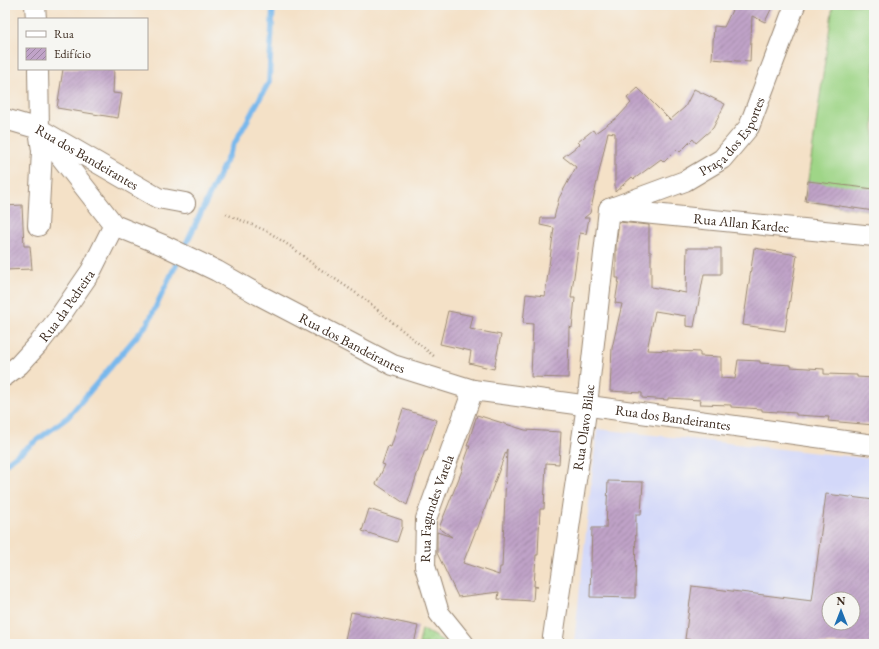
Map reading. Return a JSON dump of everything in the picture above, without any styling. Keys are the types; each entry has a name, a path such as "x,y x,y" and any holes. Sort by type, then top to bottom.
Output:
{"street":[{"path":"35,5 36,18"},
{"name":"Praça dos Esportes","path":"609,209 685,181 722,159 749,127 795,5"},
{"path":"38,70 42,151 38,226"},
{"path":"5,119 40,129"},
{"name":"Rua dos Bandeirantes","path":"40,129 158,198 185,203"},
{"name":"Rua dos Bandeirantes","path":"40,129 114,224 163,245 217,271 259,295 393,365 473,390 874,445"},
{"name":"Rua Allan Kardec","path":"609,209 874,236"},
{"name":"Rua Olavo Bilac","path":"552,644 587,405 609,209"},
{"name":"Rua da Pedreira","path":"5,376 19,365 58,319 91,271 114,224"},
{"name":"Rua Fagundes Varela","path":"464,644 439,613 425,566 426,519 473,390"}],"path":[{"name":"Rua dos Bandeirantes","path":"226,214 266,231 293,248 314,265 362,296 440,361"}],"shaded area":[{"path":"597,429 874,459 874,644 574,643"}],"green space":[{"path":"833,5 874,5 874,211 805,201"},
{"path":"422,629 446,643 447,644 419,644"}],"building":[{"path":"731,5 773,5 765,22 752,16 750,62 712,59 714,26 724,27 734,6"},
{"path":"63,70 114,70 113,93 122,94 118,118 57,108"},
{"path":"638,88 670,120 685,107 694,89 725,104 713,128 696,143 693,139 680,152 677,149 664,162 661,159 634,179 632,177 615,192 615,133 608,132 590,213 584,218 589,218 586,234 580,233 571,298 575,298 572,328 569,327 568,378 531,377 533,324 523,323 526,294 545,296 554,228 540,225 541,218 554,218 559,198 576,167 563,157 580,144 578,142 593,130 595,133 618,117 631,103 627,98"},
{"path":"808,181 874,189 874,211 805,201"},
{"path":"22,205 24,246 30,246 32,269 5,270 5,206"},
{"path":"619,222 649,225 651,287 686,293 687,248 721,248 721,274 704,274 694,327 686,326 686,316 655,311 647,350 700,352 700,356 721,357 721,378 735,379 738,360 791,365 791,367 824,369 824,374 857,375 857,377 874,378 874,425 828,421 829,417 762,411 762,409 731,407 731,405 700,404 701,400 642,398 642,393 610,391 612,348 622,304 615,303 619,278 616,278 616,245"},
{"path":"754,248 797,255 785,331 743,325"},
{"path":"448,311 473,316 470,329 501,335 494,369 469,363 471,351 440,344"},
{"path":"403,409 437,420 427,450 425,450 407,505 376,484 385,465 382,464 388,446 391,447"},
{"path":"477,415 525,430 561,432 559,464 546,463 544,509 540,509 538,555 536,555 534,586 538,587 534,587 533,601 498,599 499,592 458,597 437,553 437,532 452,537 439,528 463,468 470,446 467,446","holes":["507,449 502,567 500,567 499,575 463,563"]},
{"path":"608,481 643,482 641,514 636,514 635,598 590,597 592,528 606,528"},
{"path":"826,494 874,500 874,644 724,644 685,639 692,586 812,601"},
{"path":"369,509 402,520 402,527 397,542 362,531"},
{"path":"351,612 418,626 414,644 344,644"}],"waterway":[{"path":"5,464 68,417 148,323 233,146 269,82 273,5"}]}
